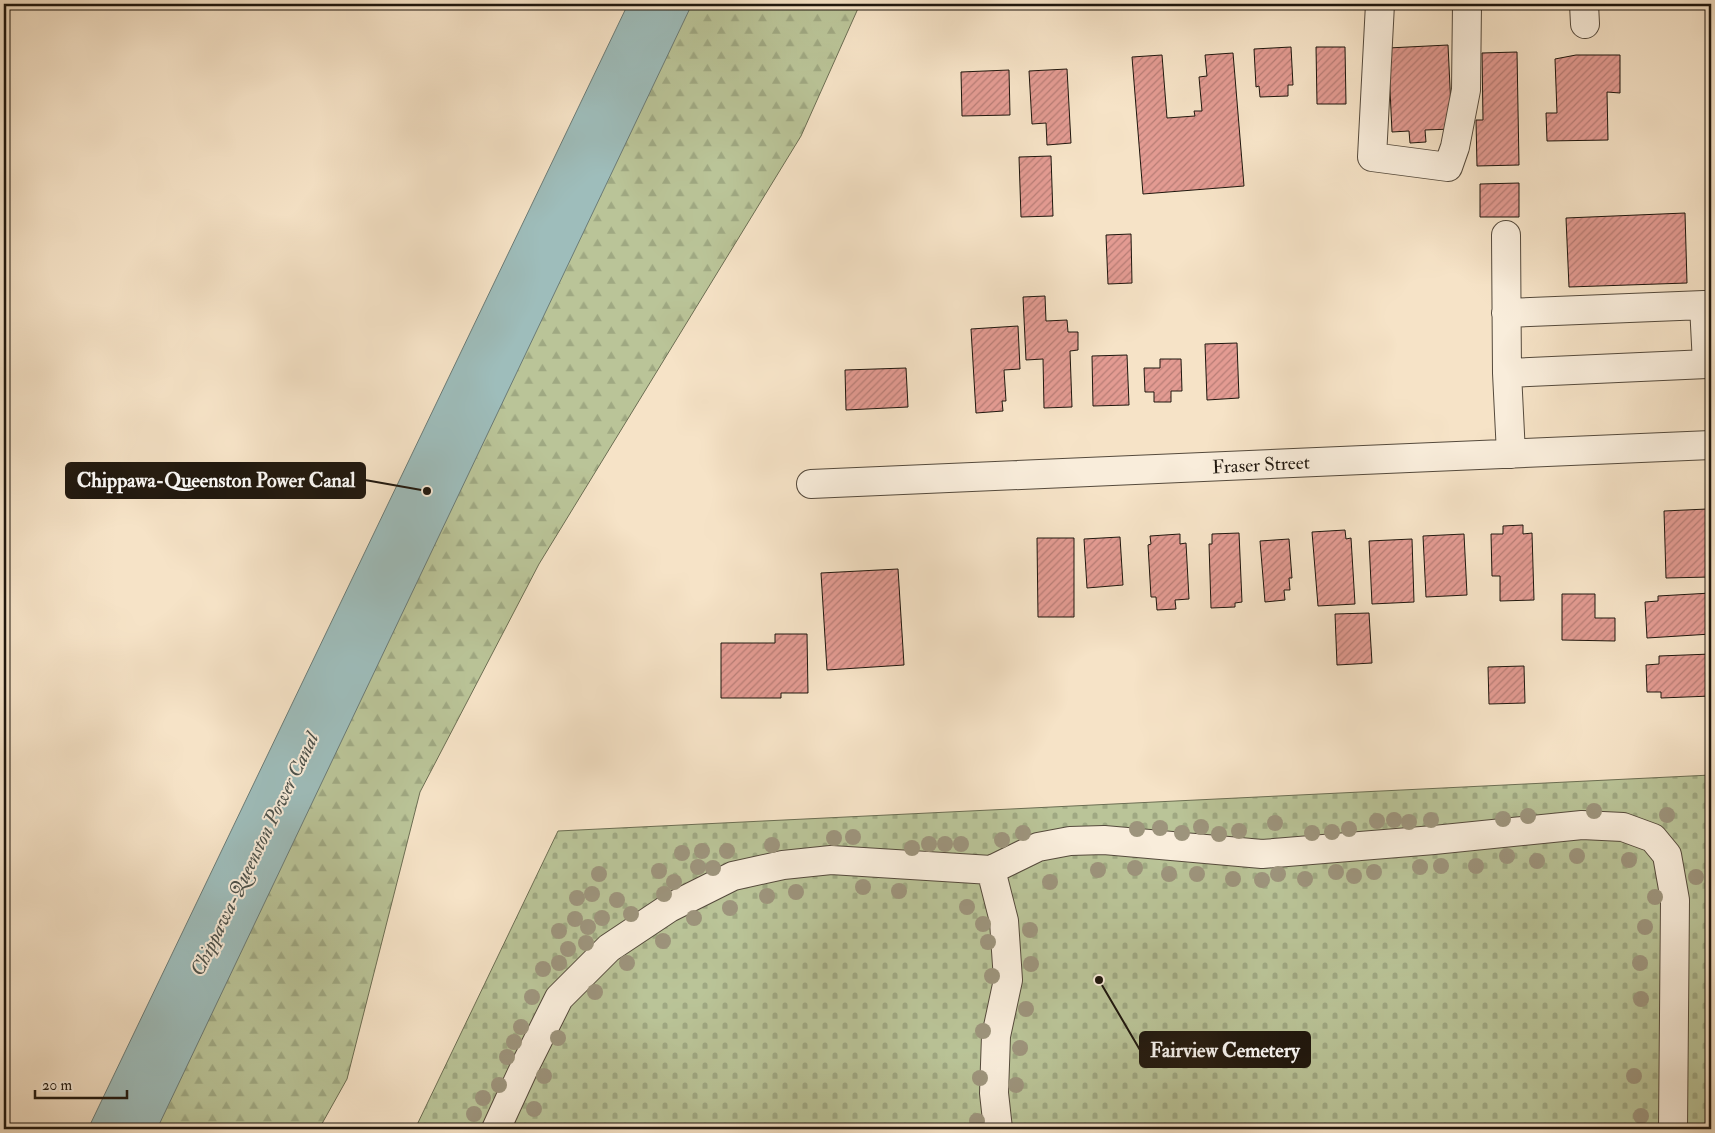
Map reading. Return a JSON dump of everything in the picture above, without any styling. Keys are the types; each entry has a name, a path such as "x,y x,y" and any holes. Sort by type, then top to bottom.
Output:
{"street":[{"path":"1380,4 1372,157 1448,168 1455,147 1466,90 1467,4"},
{"path":"1506,235 1507,373 1511,454"},
{"path":"1506,313 1704,305 1706,364 1507,373"},
{"name":"Fraser Street","path":"811,484 1711,445"},
{"path":"496,1129 524,1066 559,998 610,948 669,908 733,876 783,865 832,860 990,870 1038,847 1070,841 1104,840 1262,854 1582,826 1623,827 1653,838 1667,855 1675,900 1673,1129"},
{"path":"990,870 1004,921 1008,980 996,1036 994,1093 998,1129"}],"green space":[{"path":"686,4 860,4 801,136 539,564 420,792 347,1079 319,1129 143,1129"},
{"path":"1711,775 1711,1129 415,1129 558,831"}],"water":[{"name":"Chippawa-Queenston Power Canal","path":"628,4 692,4 157,1129 88,1129"}],"building":[{"path":"1448,45 1452,129 1425,130 1426,142 1410,143 1409,131 1392,132 1388,48"},
{"path":"1291,47 1293,85 1288,85 1288,96 1260,97 1259,86 1256,87 1254,49"},
{"path":"1316,47 1345,47 1346,104 1317,104"},
{"path":"1517,52 1519,165 1477,166 1476,120 1483,120 1482,53"},
{"path":"1233,53 1244,186 1143,194 1132,57 1162,55 1167,118 1195,116 1194,111 1202,111 1199,77 1207,76 1205,55"},
{"path":"1576,55 1620,55 1620,93 1607,92 1608,140 1547,141 1546,113 1557,113 1555,59"},
{"path":"1067,69 1071,143 1047,145 1046,123 1032,124 1029,71"},
{"path":"1009,70 1010,115 962,116 961,72"},
{"path":"1051,156 1053,216 1021,217 1019,157"},
{"path":"1519,183 1519,217 1480,217 1480,184"},
{"path":"1685,213 1687,283 1569,287 1566,218"},
{"path":"1131,234 1132,283 1108,284 1106,235"},
{"path":"1045,296 1046,321 1067,320 1068,332 1078,332 1078,350 1070,351 1072,407 1044,408 1043,359 1026,360 1023,297"},
{"path":"1018,326 1020,369 1004,370 1006,401 1002,401 1003,411 976,413 971,329"},
{"path":"1237,343 1239,398 1207,400 1205,344"},
{"path":"1127,355 1129,405 1093,406 1092,356"},
{"path":"1160,359 1181,359 1182,391 1171,391 1171,402 1154,402 1154,392 1145,392 1144,368 1160,368"},
{"path":"906,368 908,407 846,410 845,370"},
{"path":"1707,509 1707,533 1711,533 1711,554 1709,554 1710,577 1666,578 1664,511"},
{"path":"1523,525 1523,534 1532,533 1534,600 1500,601 1500,576 1492,576 1491,534 1503,534 1503,526"},
{"path":"1345,530 1346,539 1351,538 1355,604 1318,606 1312,532"},
{"path":"1239,533 1242,602 1235,603 1235,607 1211,608 1209,544 1212,544 1212,534"},
{"path":"1180,534 1180,544 1186,543 1189,599 1175,600 1176,609 1157,610 1156,597 1151,597 1148,545 1151,544 1150,536"},
{"path":"1464,534 1467,595 1426,597 1423,536"},
{"path":"1120,537 1123,585 1087,588 1084,539"},
{"path":"1037,538 1074,538 1074,617 1038,617"},
{"path":"1289,539 1292,578 1289,578 1290,590 1284,590 1285,600 1265,602 1260,541"},
{"path":"1412,539 1414,602 1372,604 1369,541"},
{"path":"898,569 904,665 827,670 821,573"},
{"path":"1711,593 1711,634 1647,638 1645,602 1658,601 1658,596"},
{"path":"1562,594 1595,594 1595,618 1615,618 1615,641 1562,640"},
{"path":"1369,613 1372,663 1337,665 1335,614"},
{"path":"775,634 807,634 808,693 781,693 781,698 721,698 721,643 775,643"},
{"path":"1711,654 1711,696 1661,698 1661,692 1647,692 1646,665 1659,664 1659,656"},
{"path":"1524,666 1525,703 1489,704 1488,667"}],"place":[{"name":"Chippawa-Queenston Power Canal","path":"427,491"},
{"name":"Fairview Cemetery","path":"1099,980"}]}
